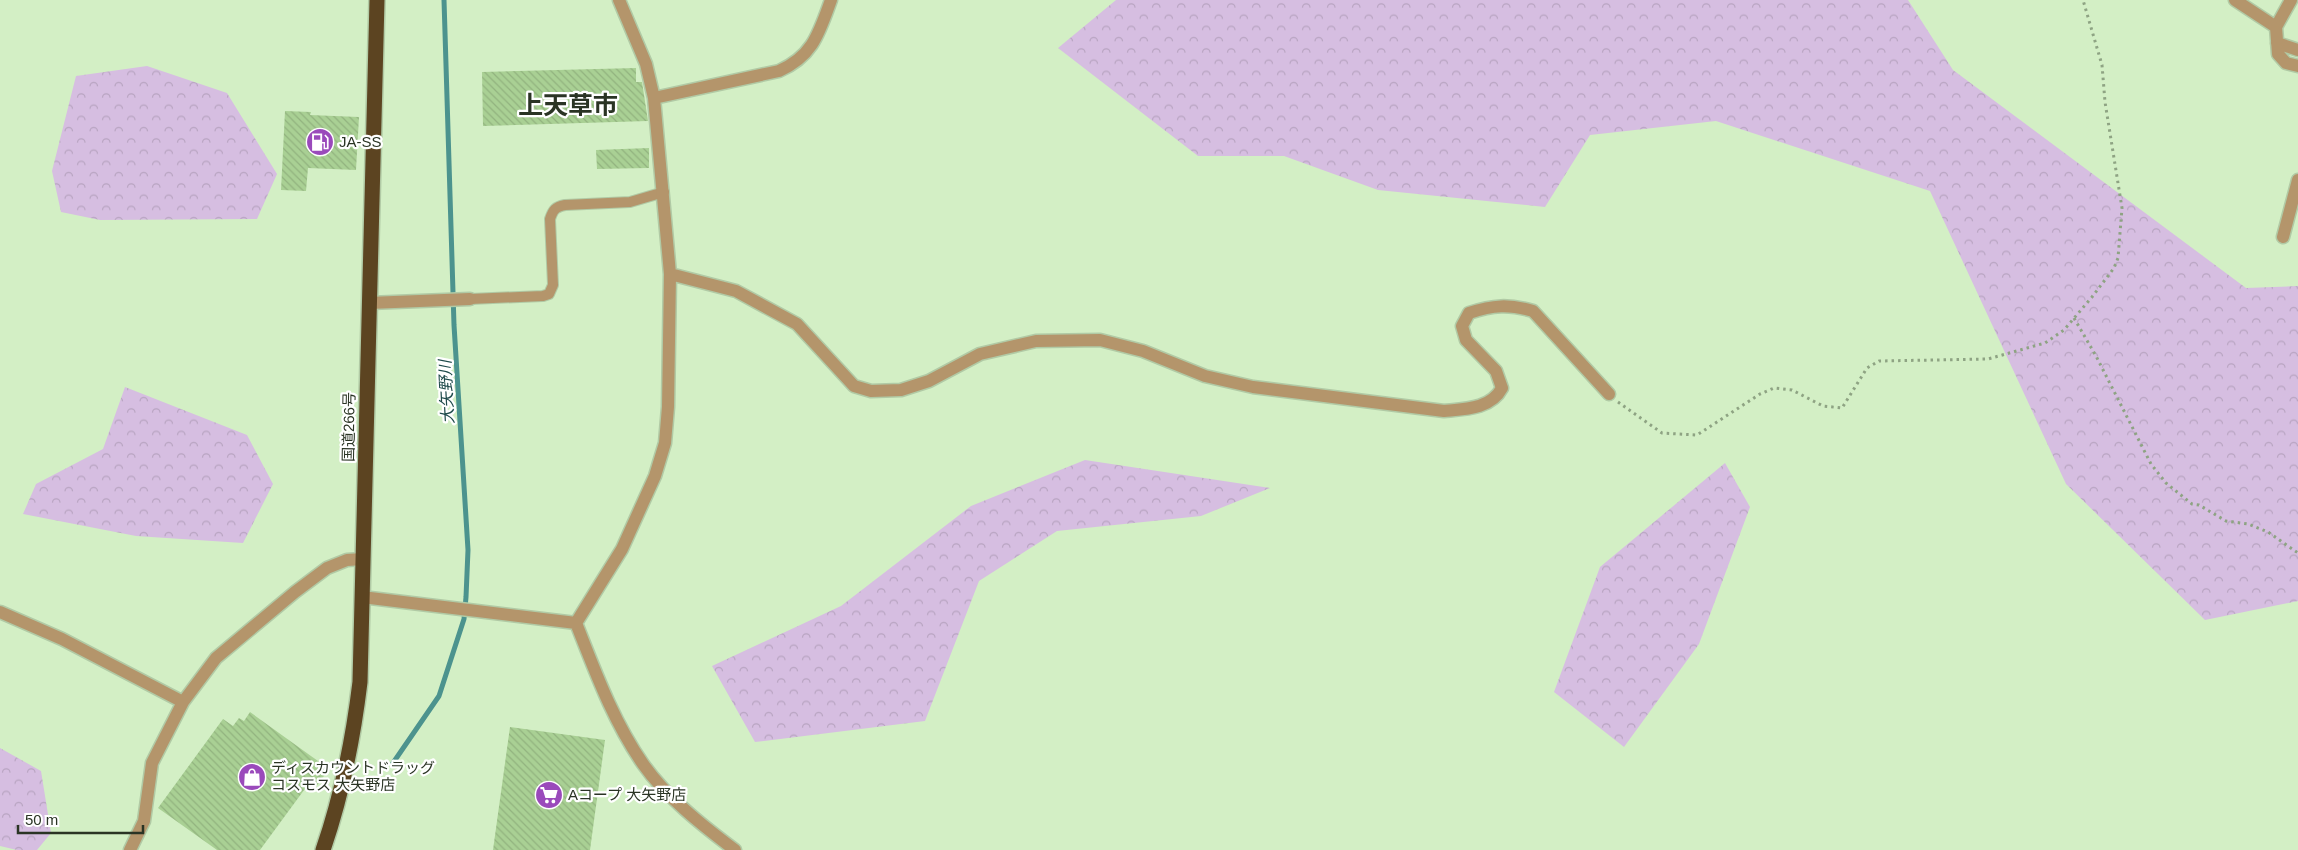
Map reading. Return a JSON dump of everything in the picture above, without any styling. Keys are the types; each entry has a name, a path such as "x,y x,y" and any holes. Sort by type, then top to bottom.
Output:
{"highway":[{"name":"国道266号","path":"323,850 346,776 354,733 360,682 377,0"}],"street":[{"path":"576,623 622,549 655,476 665,443 668,407 670,274 654,98 646,64 619,0"},
{"path":"654,98 779,71 795,64 808,52 820,30 831,0"},
{"path":"2235,0 2276,27"},
{"path":"2291,0 2276,27 2278,54 2286,63 2298,66"},
{"path":"2277,43 2298,50"},
{"path":"2284,237 2298,180"},
{"path":"670,274 736,291 797,324 854,386 871,390 901,390 928,380 980,354 1036,341 1100,340 1143,351 1205,376 1253,387 1444,411 1474,408 1497,397 1502,388 1496,371 1466,340 1462,326 1469,313 1490,305 1520,307 1533,311 1610,394"},
{"path":"369,303 470,299"},
{"path":"130,850 144,821 152,763 183,702 216,658 326,568 347,560 363,559"},
{"path":"362,597 576,623"},
{"path":"0,612 71,643 183,702"},
{"path":"576,623 605,697 643,764 682,807 734,850"}],"lane":[{"path":"470,299 543,296 549,294 553,285 550,219 556,207 565,204 630,202 664,192"}],"path":[{"path":"1610,394 1647,425 1662,433 1697,435 1760,394 1774,388 1792,390 1823,406 1842,408 1867,368 1879,361 1988,359 2045,344 2064,330 2114,268 2118,258 2122,208 2105,102 2102,65 2083,0"},
{"path":"2074,318 2096,356 2151,464 2166,483 2192,504 2199,505 2226,521 2248,524 2268,532 2298,553"}],"green space":[{"path":"1116,0 1908,0 1953,70 2246,288 2298,286 2298,601 2205,620 2066,484 1930,191 1716,121 1590,135 1545,207 1378,190 1284,156 1198,156 1058,48"},
{"path":"147,66 227,93 277,174 257,219 100,220 61,212 52,171 76,76"},
{"path":"125,387 247,435 273,484 243,543 136,536 23,514 36,484 103,449"},
{"path":"1085,460 1270,488 1201,516 1057,531 979,581 925,721 755,742 712,666 841,606 971,506"},
{"path":"1725,463 1750,507 1699,644 1624,747 1554,692 1600,567"},
{"path":"0,748 41,771 51,833 37,850 17,850 0,846"}],"building":[{"path":"636,68 636,82 642,82 648,121 483,126 482,72"},
{"name":"JA-SS","path":"285,111 311,112 310,115 359,117 356,170 308,168 306,191 281,190"},
{"path":"649,148 649,168 597,169 596,150"},
{"name":"ディスカウントドラッグ コスモス 大矢野店","path":"250,712 329,769 313,791 307,786 260,850 217,850 158,808 223,719 233,726 239,718 244,721"},
{"name":"Aコープ 大矢野店","path":"510,727 605,740 590,850 493,850"}],"waterway":[{"name":"大矢野川","path":"393,763 439,696 464,619 466,597 468,550 454,325 444,0"}],"place":[{"name":"JA-SS","path":"320,142"},
{"name":"ディスカウントドラッグ コスモス 大矢野店","path":"252,777"},
{"name":"Aコープ 大矢野店","path":"549,795"}],"district":[{"name":"上天草市","path":"568,105"}]}
